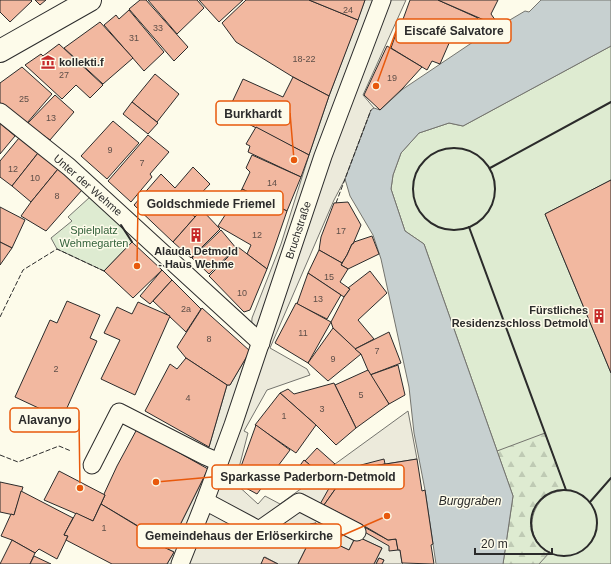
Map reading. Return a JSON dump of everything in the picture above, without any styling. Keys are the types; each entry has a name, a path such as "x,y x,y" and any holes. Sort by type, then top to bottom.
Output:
{"street":[{"path":"0,51 90,0"},
{"name":"Bruchstraße","path":"180,564 205,501 261,343 323,156 382,0"},
{"name":"Unter der Wehme","path":"0,112 70,167 261,343"},
{"path":"92,465 119,412 219,462"},
{"path":"205,501 259,530 299,502 357,532"}],"green space":[{"path":"611,46 611,180 545,214 611,373 611,564 503,564 513,496 424,244 405,231 391,189 393,175 401,153 419,133 449,123 463,126"},
{"name":"Spielplatz Wehmegarten","path":"90,197 119,222 132,242 104,271 57,249 51,238 72,221 68,217"},
{"path":"545,433 566,490 548,495 542,500 537,506 532,520 532,527 537,541 542,547 550,552 539,564 503,564 513,496 497,451"}],"shaded area":[{"path":"365,0 406,0 363,95 374,108 371,110 345,179 334,200 270,348 307,369 310,375 267,390 244,431 248,433 235,483 258,504 265,496 280,504 408,411 417,459 373,466 354,474 336,488 324,505 388,540 398,550 400,550 403,564 382,564 384,560 379,558 376,564 374,564 382,548 356,536 349,550 317,535 316,523 310,525 312,536 298,564 278,564 265,557 261,564 167,564 174,552 168,549 208,469 205,456 227,385 230,385 250,351 252,318 281,244 329,96"}],"water":[{"name":"Burggraben","path":"541,0 611,0 611,46 463,126 449,123 419,133 401,153 393,175 391,189 405,231 424,244 513,496 503,564 436,564 425,490 414,433 409,387 381,259 373,235 350,196 345,179 371,110 374,108 380,110 403,89 476,40 525,11 529,12"}],"building":[{"path":"0,0 32,1 10,22 0,12"},
{"path":"35,0 46,0 40,5"},
{"path":"140,0 146,0 188,47 174,61 129,9"},
{"path":"148,0 197,0 204,8 177,34"},
{"path":"199,0 243,0 219,22"},
{"path":"246,0 309,0 358,20 329,96 293,77 236,42 222,23"},
{"path":"309,0 365,0 358,20"},
{"path":"410,0 438,0 478,18 451,42 402,22"},
{"path":"438,0 498,0 491,14 498,24 491,30 484,20"},
{"path":"129,10 164,52 144,71 104,25 116,15 119,19"},
{"path":"100,22 133,58 103,84 64,48"},
{"path":"400,22 450,41 440,64 432,61 427,70 391,48"},
{"path":"59,44 103,85 90,98 76,85 62,99 25,65 41,54 43,56"},
{"path":"387,46 422,67 380,110 364,95"},
{"path":"22,67 52,94 27,123 0,103 0,83"},
{"path":"155,74 179,94 157,122 132,102"},
{"path":"293,77 329,96 309,155 227,113 243,79 283,97"},
{"path":"55,95 74,112 50,140 27,124"},
{"path":"132,102 158,123 148,134 123,114"},
{"path":"113,121 139,143 107,179 81,156"},
{"path":"0,123 15,136 0,154"},
{"path":"256,127 309,155 301,177 248,152 250,146 246,144"},
{"path":"148,135 169,152 150,174 152,177 131,202 108,181"},
{"path":"19,138 38,153 12,186 0,177 0,161"},
{"path":"38,153 58,169 31,202 12,186"},
{"path":"252,155 301,177 287,211 242,189 250,172 246,168"},
{"path":"193,167 210,184 186,209 195,217 173,242 134,205 161,174 175,188"},
{"path":"58,169 82,190 46,231 21,216"},
{"name":"Fürstliches Residenzschloss Detmold","path":"611,180 611,373 545,214"},
{"path":"242,189 287,211 267,269 247,254 251,245 218,226"},
{"path":"348,202 361,225 353,244 342,263 319,250 321,237 334,203"},
{"path":"0,207 25,220 12,248 0,242"},
{"name":"Alauda Detmold - Haus Wehme","path":"202,210 220,229 191,258 173,242"},
{"path":"221,230 236,248 209,274 192,258"},
{"path":"372,236 379,254 348,269 341,265 354,242"},
{"path":"0,242 12,248 0,265"},
{"path":"132,242 162,270 133,298 104,271"},
{"path":"238,247 267,269 250,310 244,312 209,276"},
{"path":"319,250 342,263 341,265 348,269 340,282 350,289 344,297 308,273"},
{"path":"162,270 172,280 150,304 140,296"},
{"path":"370,271 387,293 358,320 374,339 355,349 333,328 331,322 344,297 350,289 348,288"},
{"path":"308,273 341,295 327,319 297,304"},
{"path":"172,280 201,309 186,332 153,301"},
{"path":"67,301 100,315 90,338 97,341 62,419 15,397 50,320 57,323"},
{"path":"138,302 170,316 135,395 101,379 120,340 104,333 117,307 132,314"},
{"path":"296,303 331,322 308,363 275,343"},
{"path":"202,308 250,351 230,385 227,385 186,358 177,347"},
{"path":"333,328 361,354 328,381 308,363"},
{"path":"389,332 401,363 370,375 361,354 355,349"},
{"path":"186,358 227,385 209,447 145,411 170,364 177,369"},
{"path":"398,365 405,395 389,404 370,375"},
{"path":"368,370 389,404 356,428 335,385"},
{"path":"334,383 356,428 336,445 280,393 288,389 294,394"},
{"path":"280,393 316,425 296,453 255,425"},
{"path":"256,425 290,450 257,494 244,487 239,487 235,483"},
{"path":"137,429 208,469 170,545 101,504 117,466"},
{"path":"317,448 335,464 321,474 305,461"},
{"path":"384,459 385,464 363,469 344,481 336,488 324,505 388,540 396,539 398,550 389,551 389,546 319,506 328,490 336,481 348,472 361,465"},
{"path":"417,459 422,491 425,490 433,544 431,545 434,564 402,563 400,550 398,550 396,539 388,540 324,505 336,488 354,474 373,466"},
{"path":"304,460 321,474 310,483 295,472"},
{"path":"59,471 105,495 93,521 44,500"},
{"path":"0,482 23,487 14,515 0,512"},
{"path":"21,491 73,518 64,535 68,536 57,559 39,549 35,553 12,540 1,536 11,514 14,515"},
{"path":"101,504 157,538 155,543 174,552 167,564 112,564 66,540 68,536 64,535 76,513 93,521"},
{"path":"316,523 317,535 349,550 356,536 382,548 374,564 298,564 312,536 310,524"},
{"path":"12,540 35,553 30,564 0,564"},
{"path":"34,556 51,564 30,564"},
{"path":"264,557 278,564 261,564"},
{"path":"379,558 384,560 382,564 376,564"}],"fence":[{"path":"336,203 371,110"},
{"path":"0,317 23,270 57,249 104,271"},
{"path":"0,455 18,462 59,446 71,451"}],"wall":[{"path":"490,168 611,102"},
{"path":"446,148 462,148 477,155 488,166 495,181 495,189 495,197 492,205 483,218 470,227 462,230 446,230 431,223 420,212 413,197 413,181 420,166 431,155 446,148"},
{"path":"121,225 132,242"},
{"path":"469,227 566,490"},
{"path":"590,502 611,478"},
{"path":"564,490 576,493 587,500 594,511 597,523 594,535 587,546 576,553 564,556 552,553 541,546 534,535 531,523 534,511 541,500 552,493 564,490"}],"place":[{"name":"kollekti.f","path":"48,62"},
{"name":"Eiscafé Salvatore","path":"376,86"},
{"name":"Burkhardt","path":"294,160"},
{"name":"Alauda Detmold - Haus Wehme","path":"196,235"},
{"name":"Goldschmiede Friemel","path":"137,266"},
{"name":"Fürstliches Residenzschloss Detmold","path":"599,316"},
{"name":"Sparkasse Paderborn-Detmold","path":"156,482"},
{"name":"Alavanyo","path":"80,488"},
{"name":"Gemeindehaus der Erlöserkirche","path":"387,516"}]}
